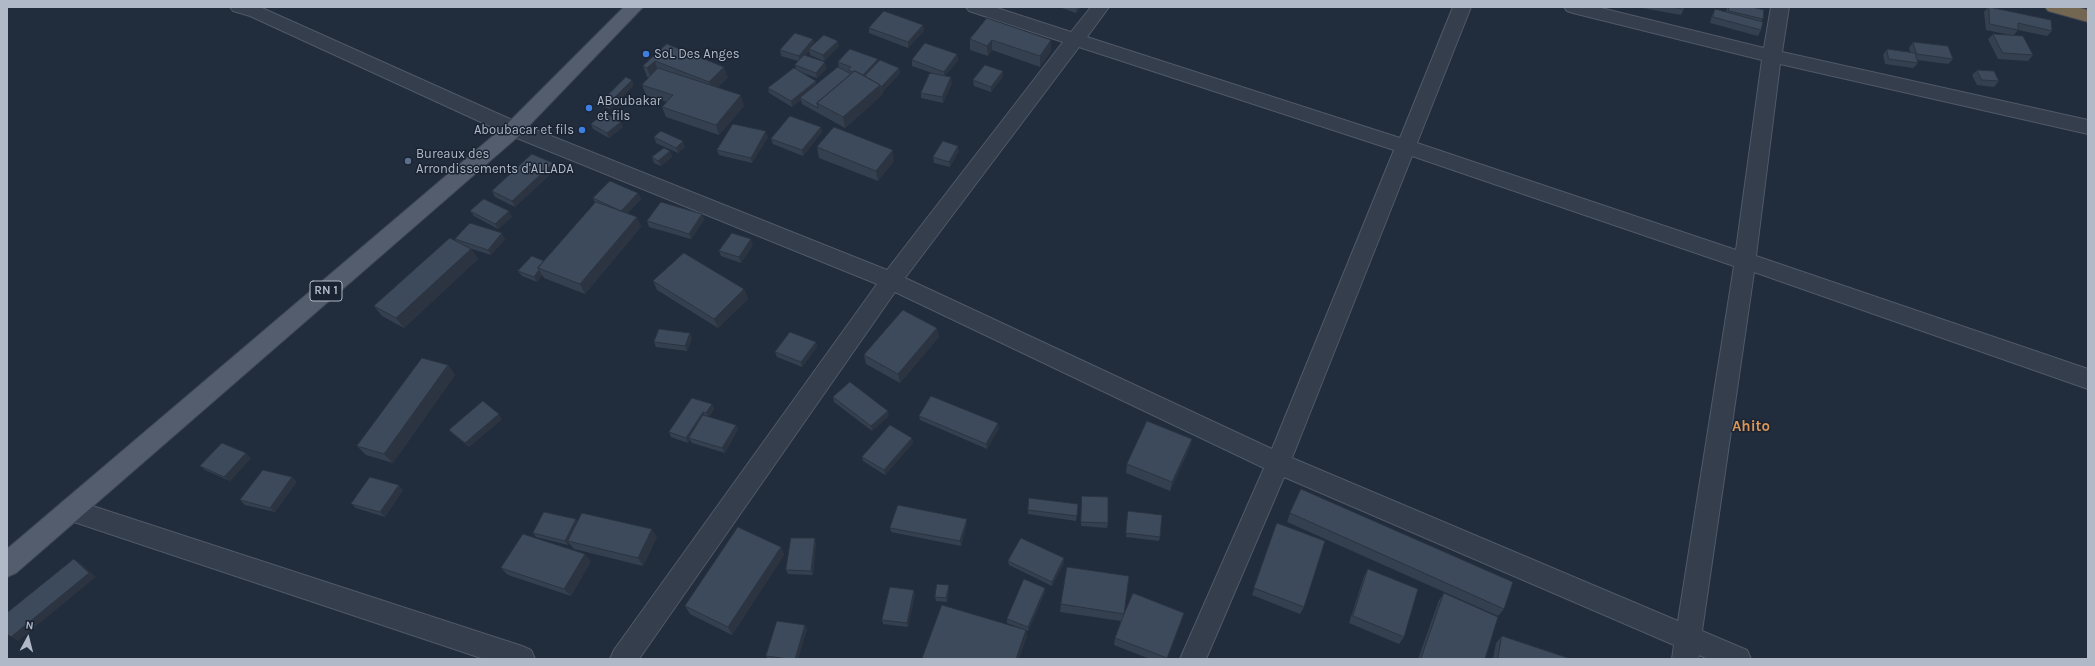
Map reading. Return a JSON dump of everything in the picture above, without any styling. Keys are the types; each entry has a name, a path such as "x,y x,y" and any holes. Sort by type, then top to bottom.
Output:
{"highway":[{"path":"2054,7 2088,16"}],"main road":[{"name":"RN 1","path":"7,564 514,129 634,7"}],"street":[{"path":"239,7 256,12 514,129 891,281 1278,463 1690,637 1738,659"},
{"path":"975,7 1406,147 1745,261 2088,379"},
{"path":"623,659 891,281 1100,7"},
{"path":"1193,659 1278,463 1462,7"},
{"path":"1573,7 1772,56 2088,127"},
{"path":"1685,659 1690,637 1745,261 1772,56 1780,7"},
{"path":"71,510 522,659"}],"building":[{"path":"1672,7 1684,7 1684,9"},
{"path":"1729,7 1752,7 1764,10 1763,19 1729,11"},
{"path":"1989,7 2051,20 2052,31 2018,23 2018,30 1990,24"},
{"path":"1715,9 1763,22 1761,30 1713,17"},
{"path":"884,11 923,25 908,42 869,28"},
{"path":"987,18 1051,40 1040,56 992,40 987,46 970,39"},
{"path":"795,33 813,39 799,56 780,50"},
{"path":"1993,34 2023,36 2033,55 2003,53"},
{"path":"824,35 838,41 823,55 809,49"},
{"path":"1913,42 1948,46 1953,59 1917,54"},
{"path":"925,43 957,54 944,72 912,60"},
{"path":"667,44 724,67 709,82 655,61 647,68 643,66"},
{"path":"850,49 878,59 863,75 855,71 853,72 848,70 851,67 838,62"},
{"path":"1887,49 1915,53 1918,63 1889,59"},
{"path":"804,55 825,62 816,73 795,65"},
{"path":"880,60 899,68 881,87 865,76"},
{"path":"985,65 1003,71 991,87 973,80"},
{"path":"838,67 851,74 817,103 818,108 800,98"},
{"path":"658,68 741,95 716,125 662,107 673,95 642,85"},
{"path":"794,68 816,81 791,101 768,88"},
{"path":"1977,70 1994,71 1999,81 1982,80"},
{"path":"855,71 880,85 843,117 817,103"},
{"path":"930,73 951,77 942,97 921,93"},
{"path":"626,77 632,80 608,104 602,101"},
{"path":"605,113 621,122 607,133 591,124"},
{"path":"790,116 821,127 802,150 771,139"},
{"path":"733,124 766,131 751,158 717,150"},
{"path":"834,127 893,150 876,171 817,147"},
{"path":"661,131 683,141 676,148 654,137"},
{"path":"943,141 958,146 949,162 933,157"},
{"path":"664,148 670,151 658,161 652,157"},
{"path":"532,154 553,163 512,201 492,191"},
{"path":"610,181 638,193 621,211 593,198"},
{"path":"484,199 509,211 495,224 470,211"},
{"path":"596,202 637,217 580,284 538,268"},
{"path":"661,202 702,214 689,234 647,221"},
{"path":"470,223 502,233 488,250 455,239"},
{"path":"732,233 751,239 739,257 719,251"},
{"path":"450,238 471,249 396,318 374,306"},
{"path":"684,253 744,289 714,319 653,281"},
{"path":"532,256 544,261 538,268 539,270 534,277 518,271"},
{"path":"903,310 937,328 898,374 864,355"},
{"path":"659,329 690,333 685,346 654,342"},
{"path":"790,332 816,342 801,362 775,352"},
{"path":"422,358 448,365 384,454 357,446"},
{"path":"850,382 888,411 871,426 833,397"},
{"path":"931,396 998,423 986,444 919,416"},
{"path":"692,398 712,404 706,413 703,412 686,438 669,432"},
{"path":"483,401 499,414 465,443 449,430"},
{"path":"703,415 736,425 722,448 689,438"},
{"path":"1147,421 1192,439 1172,482 1127,464"},
{"path":"890,425 912,438 884,470 862,457"},
{"path":"222,443 246,453 224,477 200,466"},
{"path":"263,470 292,477 270,508 240,500"},
{"path":"370,477 399,485 380,512 351,504"},
{"path":"1301,489 1513,582 1504,609 1290,513"},
{"path":"1082,496 1108,497 1108,523 1081,522"},
{"path":"1029,498 1078,504 1077,516 1028,510"},
{"path":"898,505 967,519 960,541 890,528"},
{"path":"1128,511 1162,515 1160,537 1126,533"},
{"path":"544,512 576,519 565,541 533,533"},
{"path":"582,513 652,529 638,558 568,541"},
{"path":"1277,523 1325,541 1304,607 1254,588"},
{"path":"738,527 781,547 728,627 685,606"},
{"path":"523,534 585,554 564,589 501,568"},
{"path":"791,538 815,538 811,571 786,570"},
{"path":"1021,538 1064,558 1052,582 1008,561"},
{"path":"74,559 89,573 11,637 7,634 7,613"},
{"path":"1067,567 1129,576 1124,614 1061,604"},
{"path":"1368,569 1418,589 1404,637 1353,616"},
{"path":"1024,579 1045,588 1028,627 1007,619"},
{"path":"937,584 949,585 946,598 935,597"},
{"path":"890,587 914,590 907,623 882,620"},
{"path":"1133,593 1184,613 1167,658 1115,638"},
{"path":"1444,593 1498,617 1485,659 1421,659"},
{"path":"942,605 1026,630 1016,659 922,659"},
{"path":"777,621 805,625 795,659 766,656"},
{"path":"1502,636 1568,658 1568,659 1498,659"}],"place":[{"name":"SoL Des Anges","path":"646,54"},
{"name":"ABoubakar et fils","path":"589,108"},
{"name":"Aboubacar et fils","path":"582,130"},
{"name":"Bureaux des Arrondissements d'ALLADA","path":"408,161"}],"district":[{"name":"Ahito","path":"1751,427"}]}
